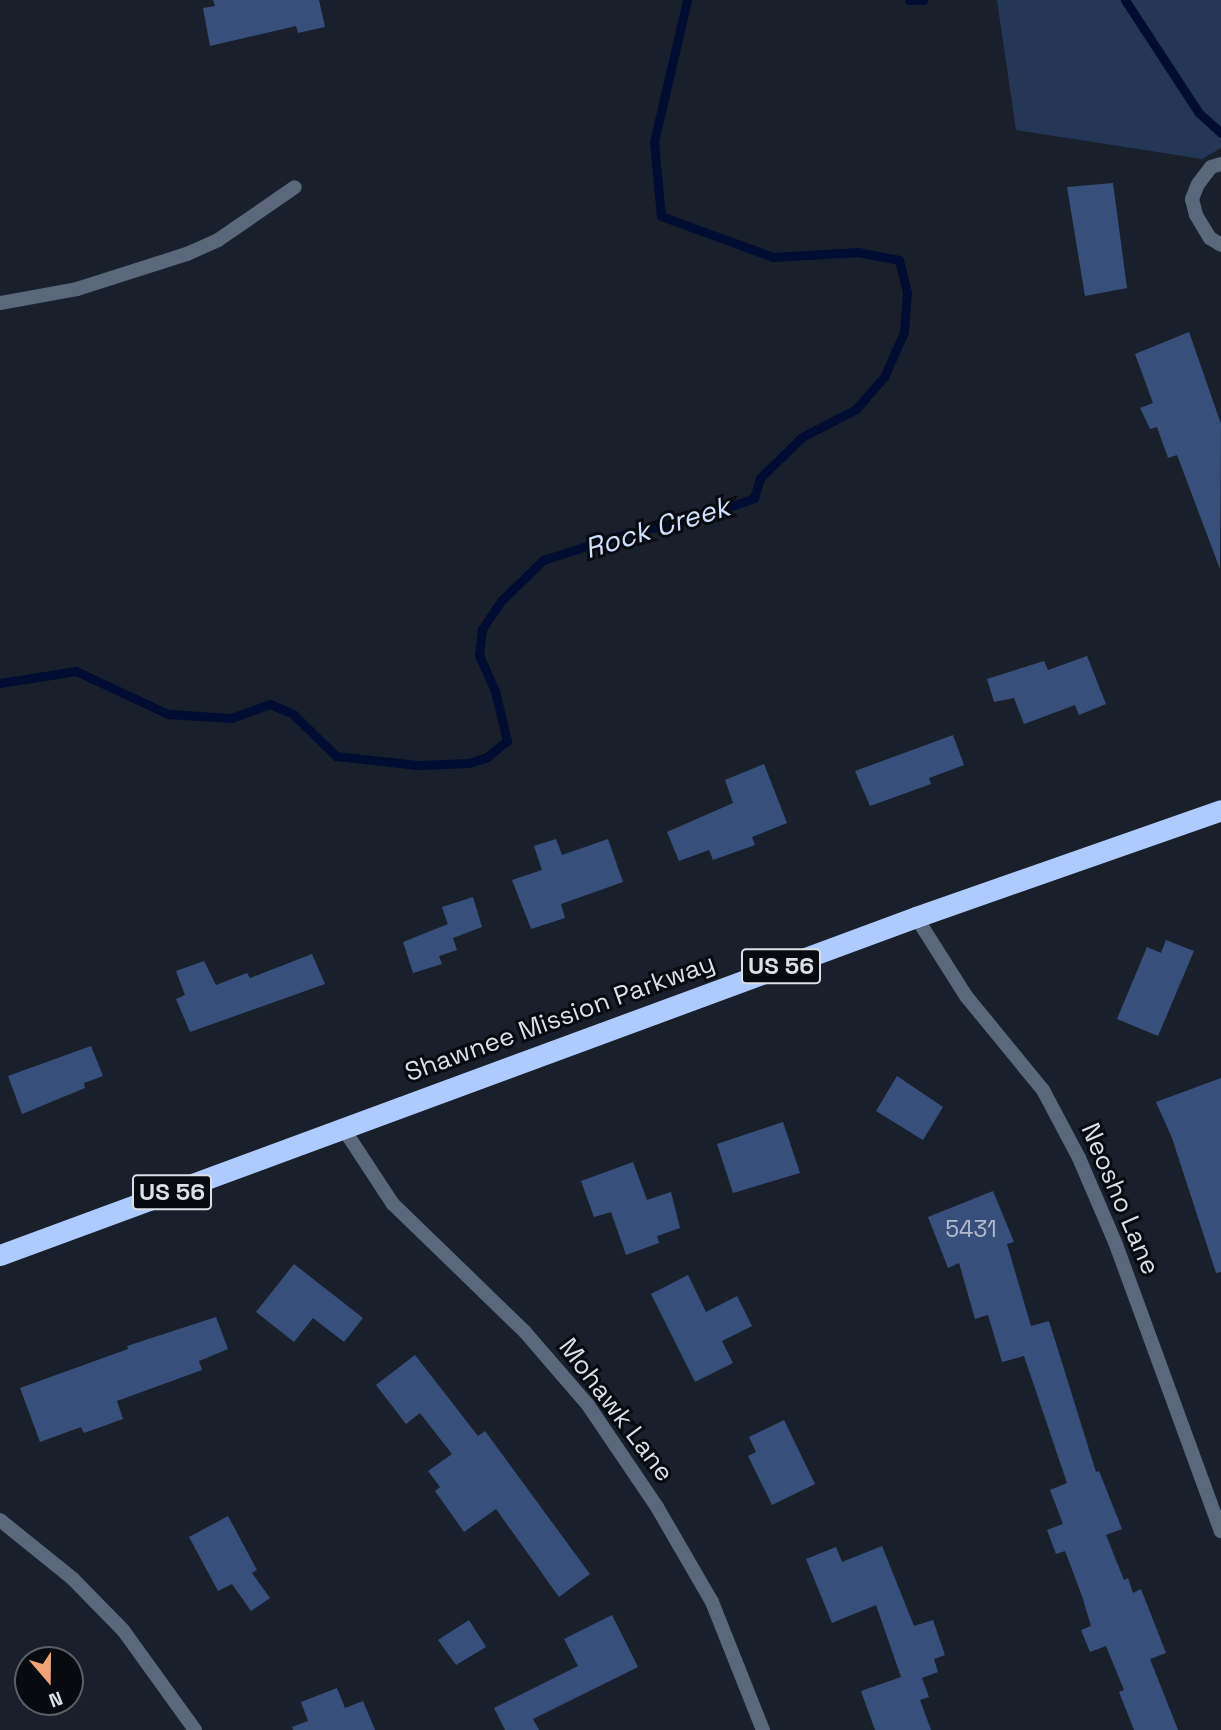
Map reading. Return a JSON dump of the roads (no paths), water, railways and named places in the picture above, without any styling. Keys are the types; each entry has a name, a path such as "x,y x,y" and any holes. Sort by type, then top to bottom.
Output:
{"highway":[{"name":"Shawnee Mission Parkway","path":"0,1255 916,917 1221,810"}],"street":[{"path":"1221,163 1211,167 1198,184 1192,199 1196,215 1210,237 1221,245"},
{"path":"0,303 77,289 187,254 218,240 295,187"},
{"name":"Neosho Lane","path":"916,917 966,996 1043,1090 1079,1158 1115,1242 1221,1531"},
{"name":"Mohawk Lane","path":"343,1128 393,1204 525,1332 588,1405 657,1507 712,1602 763,1730"},
{"path":"0,1520 73,1579 123,1630 195,1730"}],"waterway":[{"name":"Rock Creek","path":"0,683 76,671 168,714 231,718 270,704 293,714 336,756 418,765 469,763 487,757 507,741 495,691 479,655 482,629 501,601 543,560 611,538 709,514 754,498 760,478 802,437 856,409 884,377 904,332 907,292 899,260 858,252 773,257 661,216 654,142 687,0"},
{"name":"Rock Creek","path":"909,0 923,0"},
{"path":"1125,0 1199,113 1221,133"}]}
